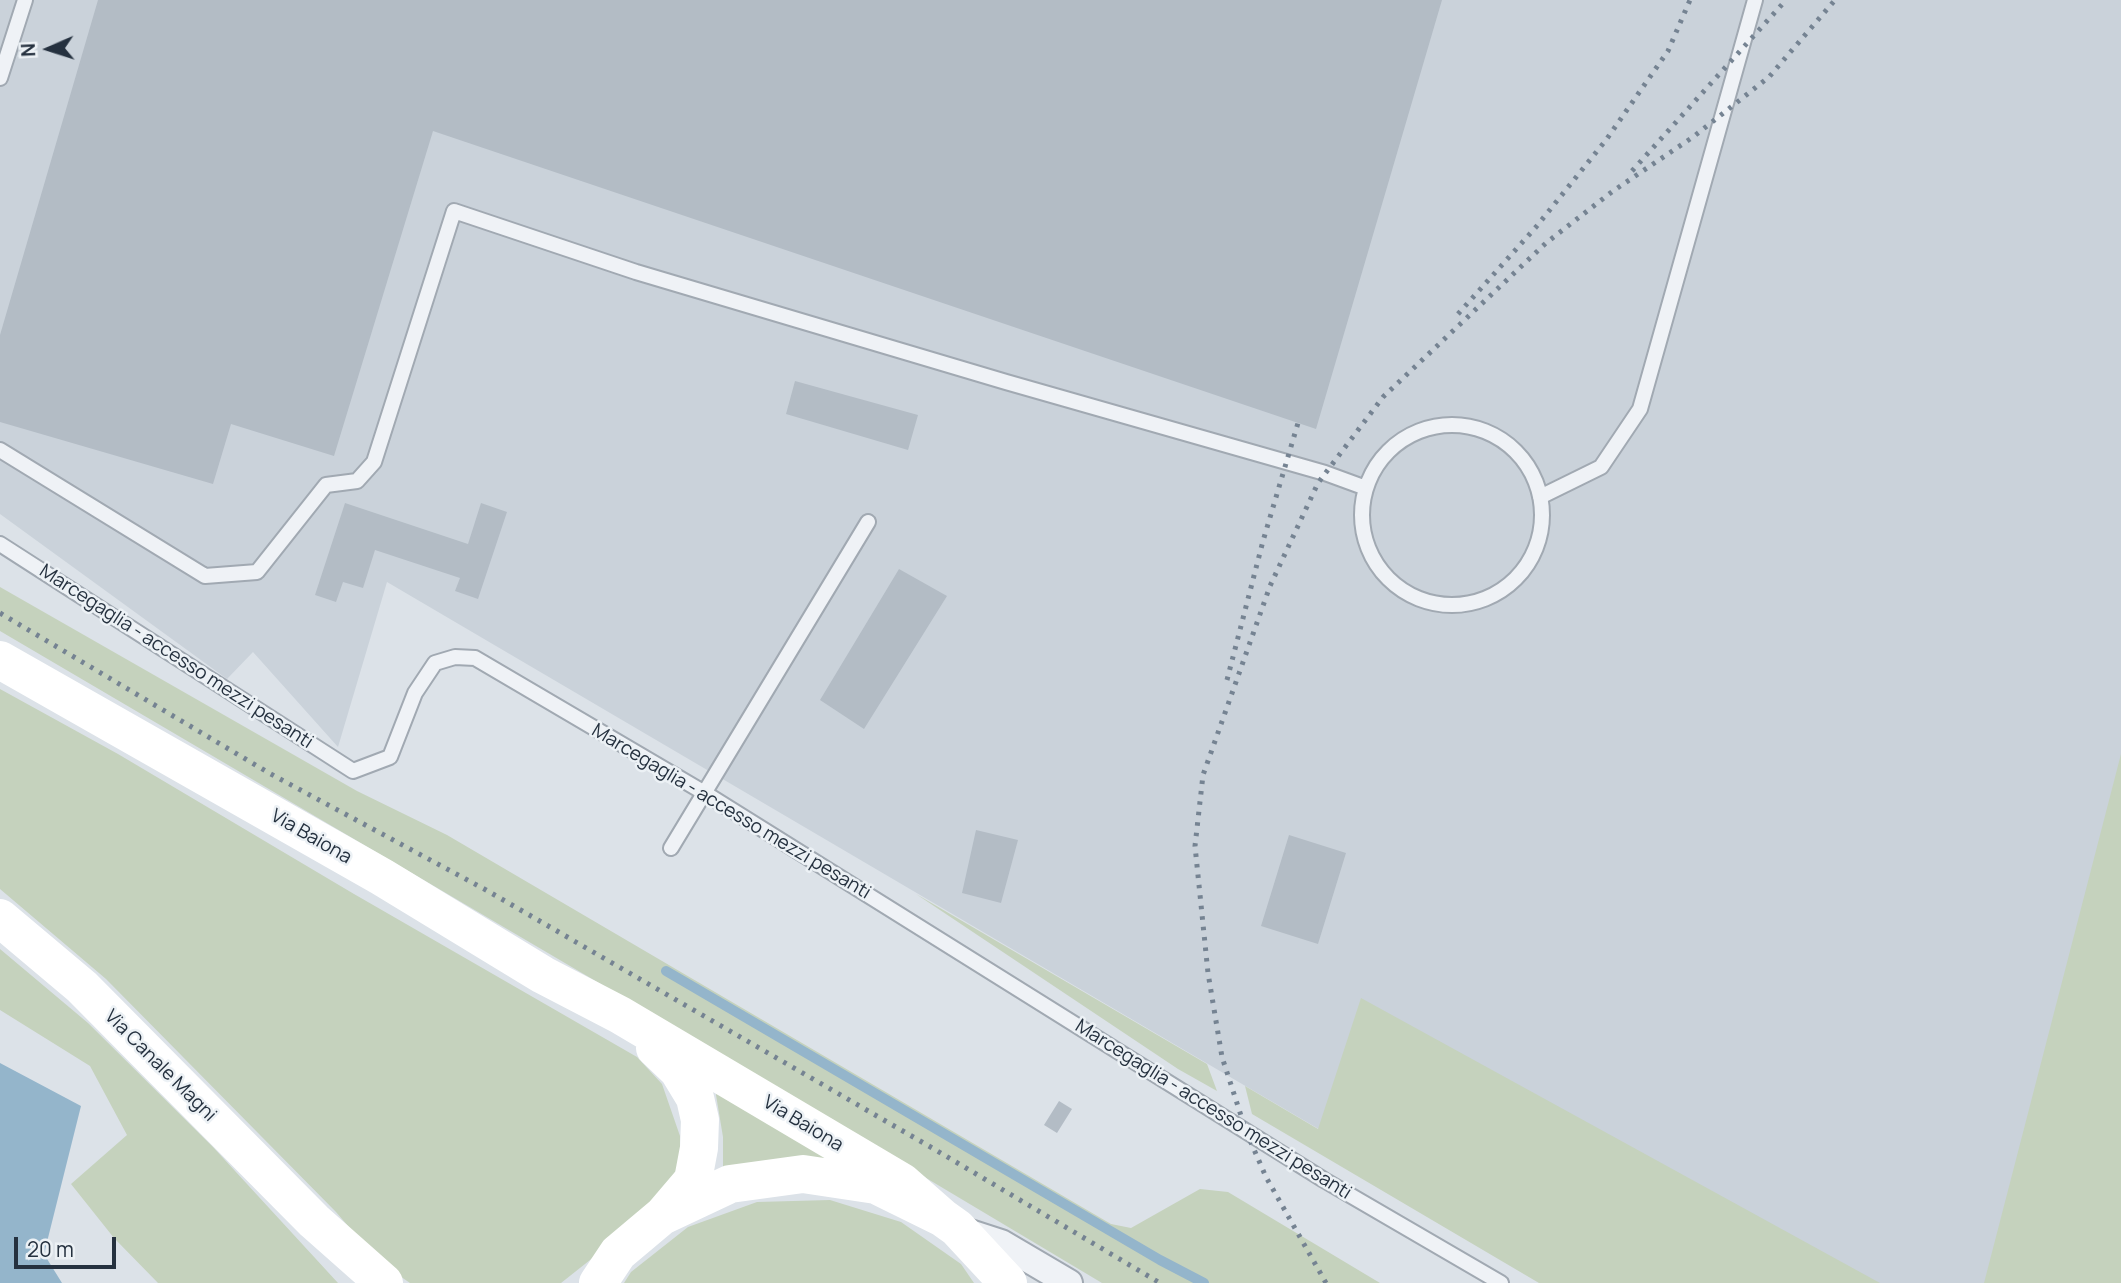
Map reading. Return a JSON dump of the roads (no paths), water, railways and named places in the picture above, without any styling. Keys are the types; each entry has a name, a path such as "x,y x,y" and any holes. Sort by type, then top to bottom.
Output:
{"main road":[{"name":"Via Baiona","path":"0,660 382,877 543,975 620,1015 902,1182 950,1223"},
{"name":"Via Canale Magni","path":"0,918 82,987 314,1221 384,1283"},
{"name":"Via Baiona","path":"620,1015 678,1070 695,1098 700,1120 699,1147 693,1180 662,1216"},
{"path":"586,1283 608,1268 662,1216 730,1184 803,1174 876,1185 950,1223 1008,1283"},
{"name":"Via Canale Magni","path":"314,1221 354,1283"}],"street":[{"name":"Via Baiona","path":"950,1223 1000,1243 1069,1283"}],"lane":[{"path":"0,78 25,0"},
{"path":"1540,497 1601,467 1640,409 1755,0"},
{"path":"0,450 205,576 257,572 326,485 357,481 374,462 454,211 636,272 993,379 1325,473 1366,488"},
{"path":"1443,425 1469,426 1494,435 1505,443 1515,451 1531,472 1540,497 1542,524 1534,551 1520,574 1499,592 1474,603 1447,606 1420,600 1396,587 1378,566 1366,542 1362,515 1366,488 1377,464 1395,445 1417,431 1443,425"},
{"path":"671,848 868,522"},
{"name":"Marcegaglia - accesso mezzi pesanti","path":"0,544 353,771 390,757 415,693 435,663 455,657 475,658 703,792 1324,1180 1501,1283"}],"water":[{"path":"0,1063 81,1106 44,1254 62,1283 0,1283"}],"waterway":[{"path":"666,971 1160,1260 1204,1283"}],"railway":[{"path":"1458,314 1536,227 1606,140 1668,51 1690,0"},
{"path":"1632,171 1786,0"},
{"path":"1326,1283 1266,1177 1246,1131 1222,1057 1208,973 1195,846 1203,775 1270,586 1318,483 1383,397 1546,243 1613,191 1693,137 1769,77 1835,0"},
{"path":"1227,680 1263,541 1298,423"},
{"path":"0,613 269,773 486,890 1160,1283"}]}
